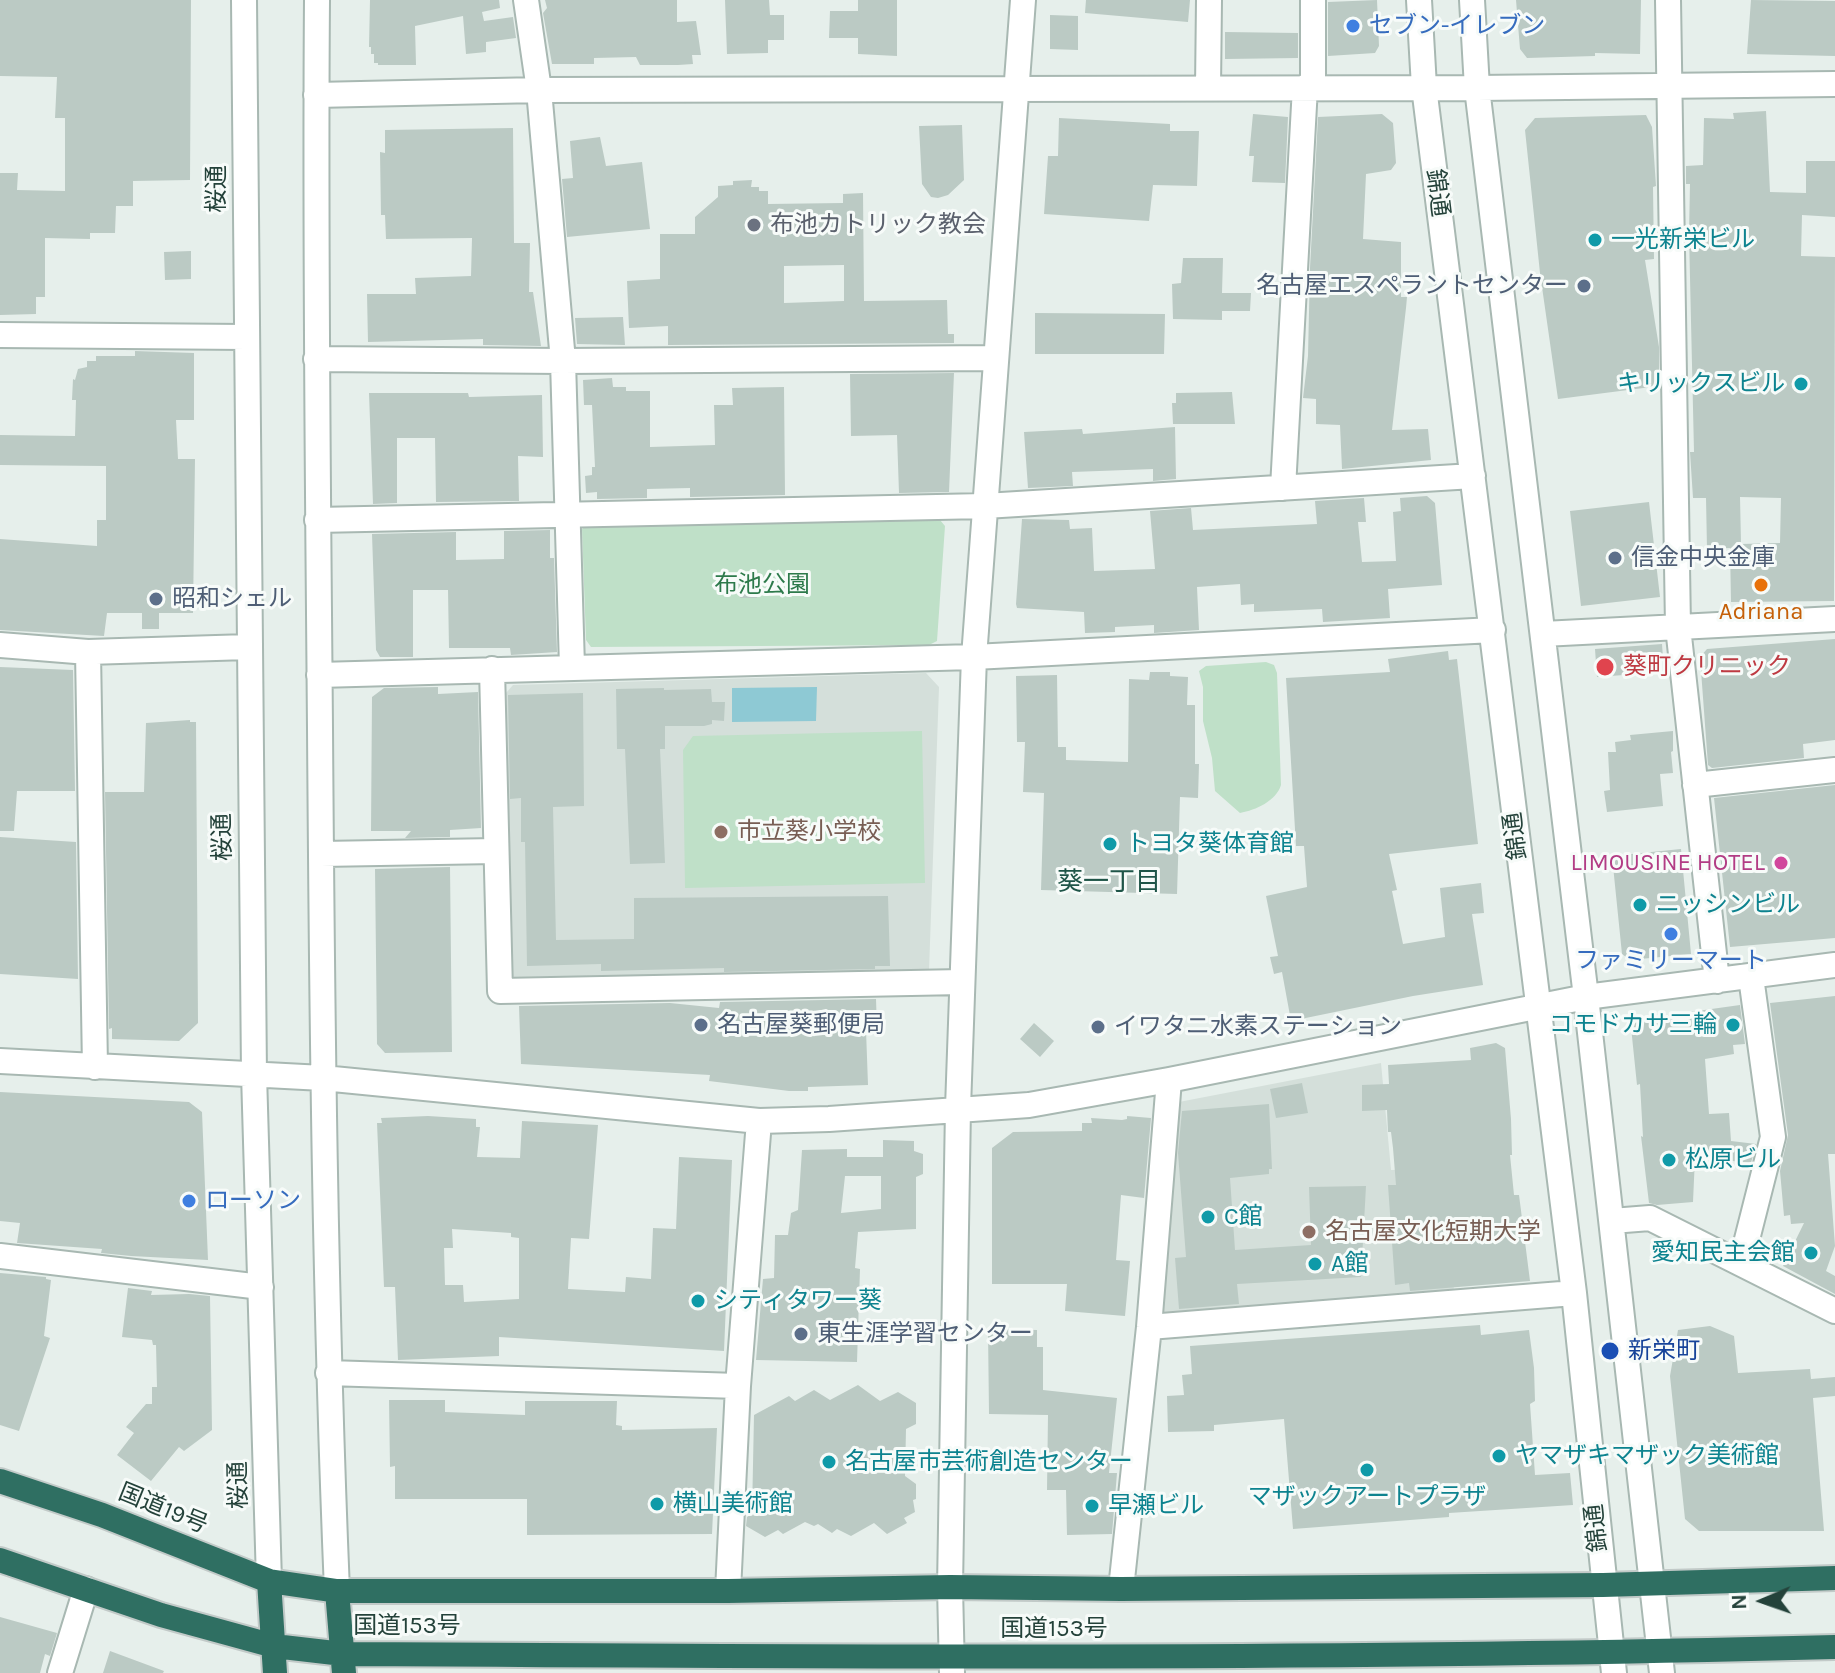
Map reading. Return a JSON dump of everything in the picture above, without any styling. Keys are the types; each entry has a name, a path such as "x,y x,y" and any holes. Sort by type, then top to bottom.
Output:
{"highway":[{"name":"国道19号","path":"0,1481 102,1515 269,1581 337,1591"},
{"path":"0,1560 161,1615 274,1646"},
{"name":"国道153号","path":"337,1591 1603,1585 1835,1578"},
{"name":"桜通","path":"269,1581 275,1673"},
{"path":"337,1591 343,1663"},
{"name":"国道153号","path":"274,1646 343,1663 951,1665 1612,1663 1661,1662 1835,1647"}],"street":[{"name":"桜通","path":"244,0 254,1074 269,1581"},
{"path":"317,0 316,359 323,1078 328,1373 337,1591"},
{"path":"526,0 539,90 563,361 572,667"},
{"path":"951,1665 958,1108 974,657 1023,0"},
{"path":"1208,88 1209,0"},
{"path":"1283,488 1313,0"},
{"name":"錦通","path":"1419,0 1424,87 1574,1293 1612,1663"},
{"name":"錦通","path":"1472,0 1477,88 1586,997 1661,1662"},
{"path":"1668,0 1678,627 1717,981"},
{"path":"316,95 539,90 1835,84"},
{"path":"0,335 246,337"},
{"path":"316,359 996,358"},
{"path":"317,520 985,506 1473,476"},
{"path":"1543,634 1835,619"},
{"path":"319,675 974,657 1493,630"},
{"path":"0,645 88,652 248,647"},
{"path":"88,652 95,1067"},
{"path":"492,669 500,991 962,982"},
{"path":"1695,785 1835,770"},
{"path":"321,854 496,851"},
{"path":"0,1061 323,1078 759,1121 829,1119 1029,1105 1586,997 1835,965"},
{"path":"1741,1263 1773,1137 1751,977"},
{"path":"1121,1589 1149,1327 1169,1080"},
{"path":"728,1591 738,1386 759,1121"},
{"path":"1612,1221 1650,1218 1835,1311"},
{"path":"0,1256 261,1287"},
{"path":"1149,1327 1574,1293"},
{"path":"328,1373 738,1386"},
{"path":"60,1673 86,1589"}],"shaded area":[{"name":"市立葵小学校","path":"926,673 939,687 929,971 514,977 511,974 506,693 513,685"},
{"name":"名古屋文化短期大学","path":"1381,1063 1391,1170 1448,1168 1454,1294 1170,1319 1159,1308 1179,1102"}],"green space":[{"name":"布池公園","path":"940,520 945,526 937,641 929,645 591,647 586,640 582,529 586,526"},
{"path":"1266,662 1274,665 1277,673 1281,785 1275,796 1265,804 1240,813 1215,791 1212,758 1203,721 1203,687 1199,671 1206,666"},
{"path":"922,731 925,883 685,888 683,750 693,736"}],"water":[{"path":"817,687 816,721 732,722 732,688"}],"building":[{"path":"0,0 191,0 190,180 133,181 133,206 116,206 115,233 90,233 90,239 45,238 45,297 36,297 36,314 0,315 0,173 18,173 17,190 65,191 65,118 55,118 57,77 0,76"},
{"path":"370,0 499,0 500,8 482,12 484,21 513,17 516,38 486,42 486,52 466,54 463,16 415,26 416,65 378,65 374,63 374,54 371,54 369,47"},
{"path":"545,0 677,0 677,22 696,21 701,55 692,55 693,64 678,65 640,65 636,57 594,58 594,64 552,64 543,13 547,8"},
{"path":"725,0 769,0 770,15 784,15 784,40 768,40 768,53 727,54"},
{"path":"858,0 897,0 897,56 858,54 858,38 829,38 830,11 858,11"},
{"path":"1086,0 1190,0 1188,22 1085,13"},
{"path":"1377,0 1379,46 1375,53 1328,56 1328,2"},
{"path":"1516,0 1641,0 1640,54 1595,53 1595,56 1527,58 1520,49"},
{"path":"1751,0 1835,1 1835,56 1747,54"},
{"path":"1050,15 1078,16 1078,50 1050,49"},
{"path":"1225,32 1298,33 1298,58 1225,59"},
{"path":"1766,111 1770,192 1806,193 1806,161 1835,161 1835,217 1802,215 1801,256 1835,257 1834,601 1731,602 1730,548 1707,549 1706,498 1693,498 1690,452 1694,452 1690,184 1686,184 1686,166 1703,165 1704,118 1734,119 1733,113","holes":["1740,497 1781,498 1780,543 1741,544"]},
{"path":"1253,114 1288,117 1285,183 1252,182 1254,156 1249,156"},
{"path":"1382,114 1393,123 1396,163 1391,170 1366,174 1363,239 1401,242 1401,297 1407,297 1392,430 1428,429 1431,460 1342,469 1340,425 1316,424 1316,399 1303,398 1308,356 1318,117"},
{"path":"1646,115 1652,127 1656,186 1653,187 1654,259 1645,260 1659,347 1659,386 1558,399 1540,273 1525,130 1535,118"},
{"path":"1059,118 1170,124 1170,131 1199,131 1197,186 1153,185 1149,221 1044,214 1048,156 1058,156"},
{"path":"962,125 964,180 948,195 931,197 922,184 919,126"},
{"path":"513,128 514,243 530,243 529,292 533,292 541,346 483,345 483,339 368,342 367,294 416,294 415,278 471,276 472,238 386,239 385,215 381,215 380,152 385,153 385,130"},
{"path":"600,137 606,166 642,162 650,229 567,237 562,179 573,178 570,141"},
{"path":"752,180 751,187 768,191 768,204 843,203 843,194 863,193 864,301 947,300 948,334 954,334 954,343 668,345 668,326 629,328 627,281 660,279 660,234 695,234 695,217 718,197 718,186 733,185 733,181","holes":["844,265 844,301 784,303 784,266"]},
{"path":"191,251 191,279 165,280 164,252"},
{"path":"1183,258 1223,258 1222,293 1251,293 1250,311 1222,311 1222,320 1173,319 1172,284 1181,283"},
{"path":"1035,313 1165,314 1164,354 1035,354"},
{"path":"623,317 625,345 577,344 575,318"},
{"path":"135,351 194,353 194,420 176,420 178,459 195,459 193,613 159,613 159,629 142,629 142,613 107,613 104,636 0,630 0,539 97,546 97,520 106,520 106,466 0,465 0,435 75,436 76,400 72,400 73,379 78,369 87,367 87,361 96,361 96,356 135,356"},
{"path":"954,373 949,492 899,493 897,435 851,436 850,374"},
{"path":"612,378 613,387 626,387 626,391 650,391 650,447 715,445 714,405 733,405 732,388 784,387 785,495 690,497 690,488 647,489 647,498 597,499 597,492 586,493 585,476 592,475 592,467 595,467 592,405 584,405 583,380"},
{"path":"1232,392 1235,424 1173,424 1172,403 1176,403 1176,393"},
{"path":"369,393 468,393 469,397 542,395 543,457 518,456 519,501 436,502 435,438 397,438 397,503 373,504"},
{"path":"1175,427 1176,479 1153,481 1153,469 1072,472 1073,486 1028,488 1024,432 1082,429 1083,434"},
{"path":"1427,496 1435,503 1442,585 1388,589 1390,618 1323,622 1322,609 1254,612 1254,604 1241,605 1240,584 1197,587 1199,630 1154,633 1154,625 1115,627 1115,632 1085,633 1084,612 1017,608 1022,519 1069,520 1070,529 1092,528 1094,571 1155,569 1150,511 1191,508 1193,530 1317,524 1315,501 1364,498 1366,522 1358,522 1362,562 1396,561 1393,512 1401,511 1400,498"},
{"path":"1649,502 1660,597 1581,606 1570,511"},
{"path":"550,530 557,652 511,655 510,648 449,648 448,590 413,590 413,657 380,657 376,650 372,534 456,532 456,560 504,559 504,531"},
{"path":"756,575 757,598 740,598 739,577"},
{"path":"1835,639 1835,740 1803,744 1804,758 1712,768 1708,765 1700,657 1707,649"},
{"path":"1662,644 1664,672 1597,677 1595,649"},
{"path":"1448,651 1449,660 1457,659 1478,844 1389,854 1397,890 1392,891 1403,944 1445,937 1440,888 1481,883 1484,913 1472,914 1483,985 1291,1021 1282,972 1274,974 1270,957 1278,956 1266,896 1307,887 1304,846 1296,846 1286,678 1390,672 1388,659"},
{"path":"0,667 73,670 75,791 17,791 14,831 0,831"},
{"name":"トヨタ葵体育館","path":"1150,672 1170,672 1170,676 1188,677 1187,705 1195,705 1198,798 1180,797 1177,894 1041,890 1044,793 1023,792 1025,742 1017,742 1016,676 1057,675 1058,747 1066,747 1066,760 1128,762 1129,679 1149,680"},
{"path":"438,687 438,694 478,692 481,828 450,830 450,837 405,838 411,831 371,831 372,697 384,688"},
{"path":"616,689 711,689 712,702 725,702 724,721 712,720 712,724 704,726 665,726 665,749 660,749 665,863 630,864 625,749 617,749"},
{"path":"583,693 584,806 553,807 556,940 634,939 634,898 888,896 890,966 875,966 875,969 724,972 724,968 601,971 601,964 527,966 525,842 521,842 521,798 510,799 508,695"},
{"path":"196,722 198,1023 179,1041 112,1039 112,1028 109,1029 105,792 144,792 146,723"},
{"path":"1673,731 1673,773 1660,774 1663,806 1607,812 1604,791 1610,790 1608,752 1616,752 1615,742 1631,740 1630,735"},
{"path":"1835,785 1835,938 1730,947 1714,798"},
{"path":"0,837 76,842 78,979 0,974"},
{"name":"ニッシンビル","path":"1681,849 1691,954 1630,960 1622,954 1612,856"},
{"path":"450,867 452,1052 385,1053 377,1044 375,869"},
{"path":"1835,996 1835,1154 1828,1154 1835,1246 1826,1271 1835,1276 1835,1294 1783,1266 1804,1223 1791,1224 1790,1215 1784,1216 1780,1171 1788,1135 1770,1003"},
{"path":"876,999 877,1029 866,1030 868,1085 808,1087 808,1091 789,1091 709,1081 710,1075 521,1064 519,1006 670,1003 719,1008 720,1002"},
{"path":"1740,1005 1745,1044 1733,1045 1734,1054 1705,1059 1709,1114 1729,1113 1731,1141 1756,1144 1751,1163 1695,1157 1693,1202 1649,1203 1641,1136 1640,1084 1637,1085 1631,1027 1640,1019"},
{"path":"1034,1023 1054,1041 1040,1057 1020,1039"},
{"path":"1496,1043 1505,1048 1514,1195 1519,1195 1530,1281 1410,1291 1409,1283 1395,1285 1388,1185 1396,1185 1387,1110 1362,1111 1362,1085 1389,1084 1388,1065 1471,1060 1470,1048"},
{"path":"1302,1083 1308,1113 1276,1118 1270,1089"},
{"path":"0,1092 189,1102 202,1112 208,1260 131,1256 101,1253 102,1249 17,1243 20,1223 0,1221"},
{"name":"C館","path":"1269,1104 1272,1169 1269,1169 1269,1174 1230,1178 1235,1250 1311,1245 1309,1187 1366,1186 1361,1277 1237,1284 1239,1304 1179,1309 1175,1258 1186,1257 1178,1153 1182,1111"},
{"path":"428,1116 476,1119 476,1127 480,1127 477,1157 520,1158 522,1121 598,1125 589,1239 571,1238 568,1289 625,1292 626,1277 651,1279 653,1228 676,1229 679,1157 732,1160 724,1351 499,1337 499,1356 398,1360 395,1287 384,1287 377,1123 382,1123 381,1118","holes":["452,1229 511,1233 511,1237 519,1238 519,1299 464,1302 463,1285 445,1285 444,1248 453,1248"]},
{"path":"1127,1116 1151,1118 1144,1198 1121,1195 1116,1260 1130,1261 1125,1316 1065,1311 1067,1284 992,1284 992,1148 1013,1132 1082,1131 1082,1123 1092,1123 1091,1118 1122,1120"},
{"path":"883,1140 914,1141 914,1151 923,1154 923,1174 916,1177 916,1229 858,1232 855,1268 860,1269 857,1362 756,1360 763,1279 774,1278 775,1235 788,1235 791,1213 798,1210 802,1150 847,1149 847,1157 883,1157","holes":["845,1176 881,1176 881,1209 841,1213"]},
{"path":"0,1273 51,1280 44,1336 50,1338 19,1431 0,1425"},
{"path":"128,1288 152,1291 151,1295 210,1296 212,1430 184,1451 179,1447 151,1481 117,1455 134,1433 126,1427 146,1404 152,1404 152,1387 157,1387 156,1345 152,1340 122,1337"},
{"path":"1480,1325 1481,1335 1529,1330 1534,1368 1535,1401 1530,1404 1535,1475 1570,1473 1573,1505 1449,1513 1449,1517 1293,1529 1284,1419 1214,1425 1214,1431 1168,1432 1167,1396 1184,1395 1182,1375 1192,1374 1190,1346"},
{"path":"1710,1326 1734,1336 1738,1373 1810,1369 1811,1379 1835,1377 1835,1396 1813,1398 1824,1531 1699,1531 1685,1519 1670,1376 1678,1330"},
{"path":"988,1329 1037,1330 1037,1347 1043,1347 1043,1390 1117,1398 1109,1473 1117,1473 1112,1534 1067,1535 1066,1490 1047,1490 1048,1415 989,1414"},
{"path":"858,1385 880,1401 898,1392 916,1403 916,1424 906,1429 905,1476 916,1484 916,1499 913,1500 915,1512 904,1518 907,1523 887,1534 874,1523 851,1536 837,1529 832,1533 818,1524 814,1526 805,1522 783,1534 778,1530 765,1537 746,1526 747,1517 752,1514 754,1415 789,1396 795,1401 814,1390 830,1400"},
{"path":"389,1400 445,1400 445,1412 525,1415 525,1401 617,1401 616,1425 622,1426 622,1430 717,1428 712,1534 527,1535 527,1499 395,1499 395,1466 390,1467"},
{"path":"0,1617 57,1633 50,1656 45,1654 40,1673 0,1673"},
{"path":"110,1651 164,1671 103,1673"}],"place":[{"name":"セブン-イレブン","path":"1353,26"},
{"name":"布池カトリック教会","path":"754,225"},
{"name":"一光新栄ビル","path":"1595,240"},
{"name":"名古屋エスペラントセンター","path":"1584,286"},
{"name":"キリックスビル","path":"1801,384"},
{"name":"信金中央金庫","path":"1615,558"},
{"name":"Adriana","path":"1761,585"},
{"name":"昭和シェル","path":"156,599"},
{"name":"葵町クリニック","path":"1605,667"},
{"name":"市立葵小学校","path":"721,832"},
{"name":"トヨタ葵体育館","path":"1110,844"},
{"name":"LIMOUSINE HOTEL","path":"1781,863"},
{"name":"ニッシンビル","path":"1640,905"},
{"name":"ファミリーマート","path":"1671,934"},
{"name":"名古屋葵郵便局","path":"701,1025"},
{"name":"コモドカサ三輪","path":"1733,1025"},
{"name":"イワタニ水素ステーション","path":"1098,1027"},
{"name":"松原ビル","path":"1669,1160"},
{"name":"ローソン","path":"189,1201"},
{"name":"C館","path":"1208,1217"},
{"name":"名古屋文化短期大学","path":"1309,1232"},
{"name":"愛知民主会館","path":"1811,1253"},
{"name":"A館","path":"1315,1264"},
{"name":"シティタワー葵","path":"698,1301"},
{"name":"東生涯学習センター","path":"801,1334"},
{"name":"新栄町","path":"1610,1351"},
{"name":"ヤマザキマザック美術館","path":"1499,1456"},
{"name":"名古屋市芸術創造センター","path":"829,1462"},
{"name":"マザックアートプラザ","path":"1367,1470"},
{"name":"横山美術館","path":"657,1504"},
{"name":"早瀬ビル","path":"1092,1506"}],"district":[{"name":"葵一丁目","path":"1109,883"}]}
